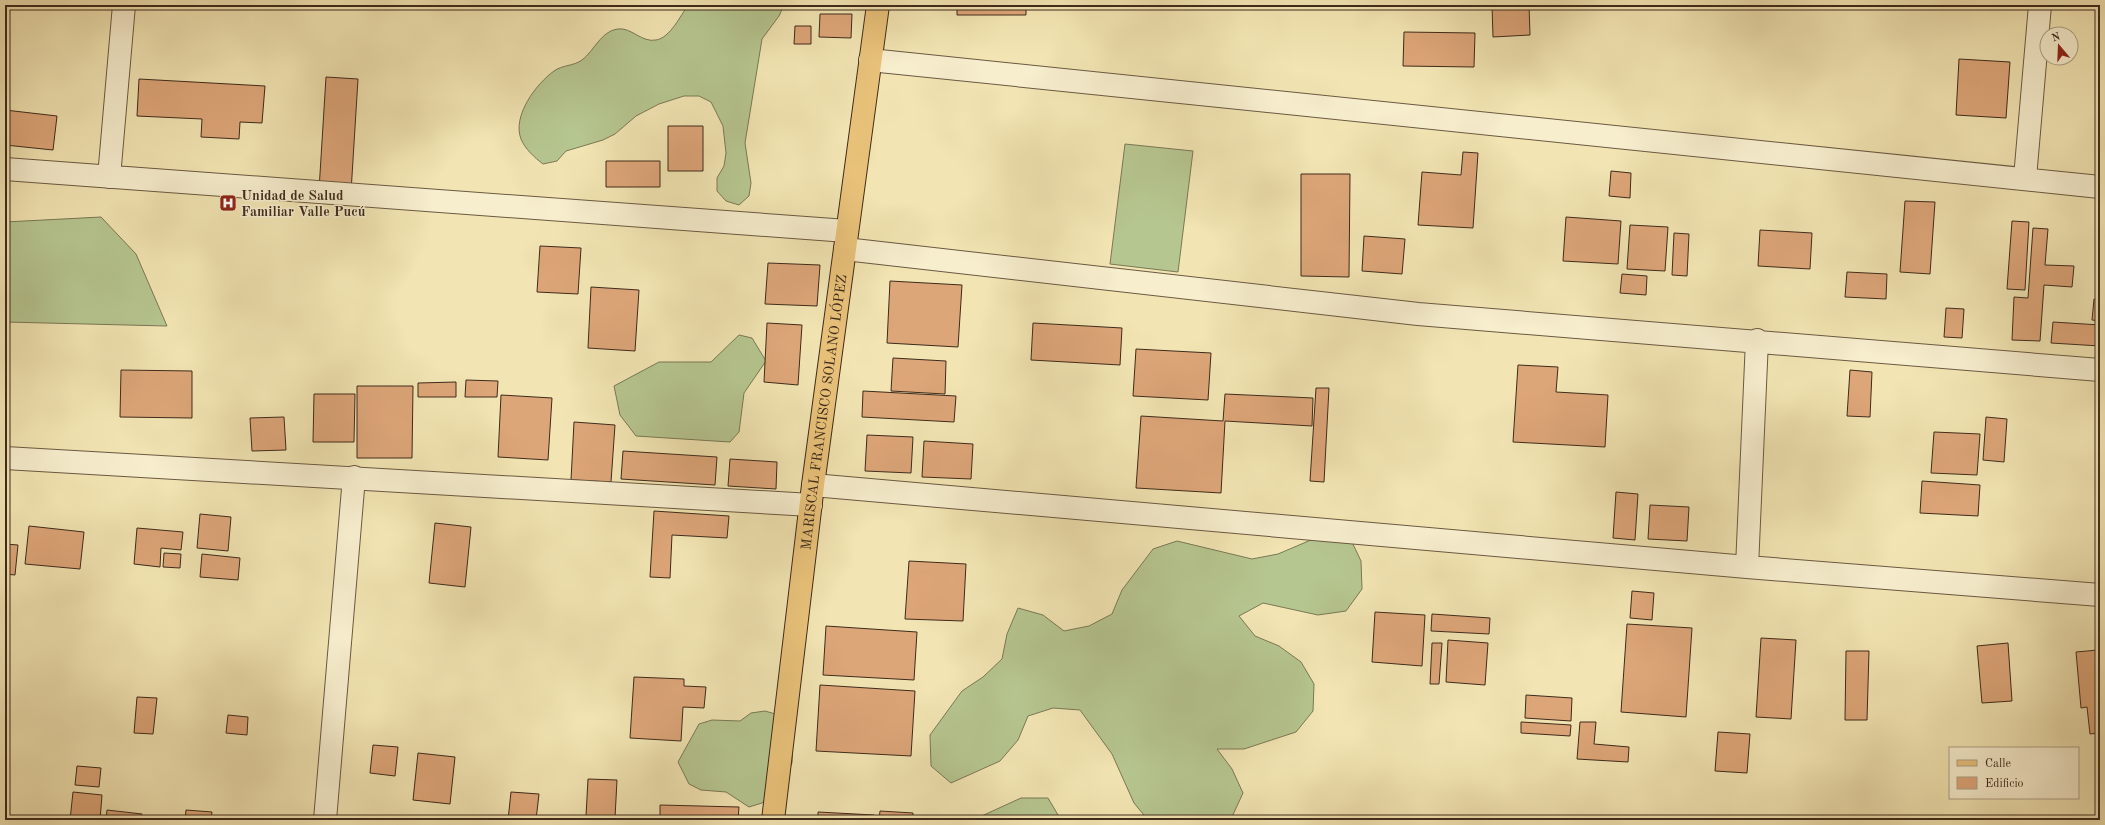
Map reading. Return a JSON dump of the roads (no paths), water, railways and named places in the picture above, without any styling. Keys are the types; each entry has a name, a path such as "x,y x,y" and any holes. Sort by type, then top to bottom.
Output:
{"main road":[{"name":"MARISCAL FRANCISCO SOLANO LÓPEZ","path":"773,820 812,495 878,5"}],"street":[{"path":"109,177 124,5"},
{"path":"2025,178 2040,5"},
{"path":"870,60 2025,178 2100,187"},
{"path":"5,169 846,240 1418,314 1756,340 2100,370"},
{"path":"1747,567 1756,340"},
{"path":"5,458 354,477 812,495 2100,595"},
{"path":"325,820 354,477"}],"place":[{"name":"Unidad de Salud Familiar Valle Pucú","path":"228,203"}]}
